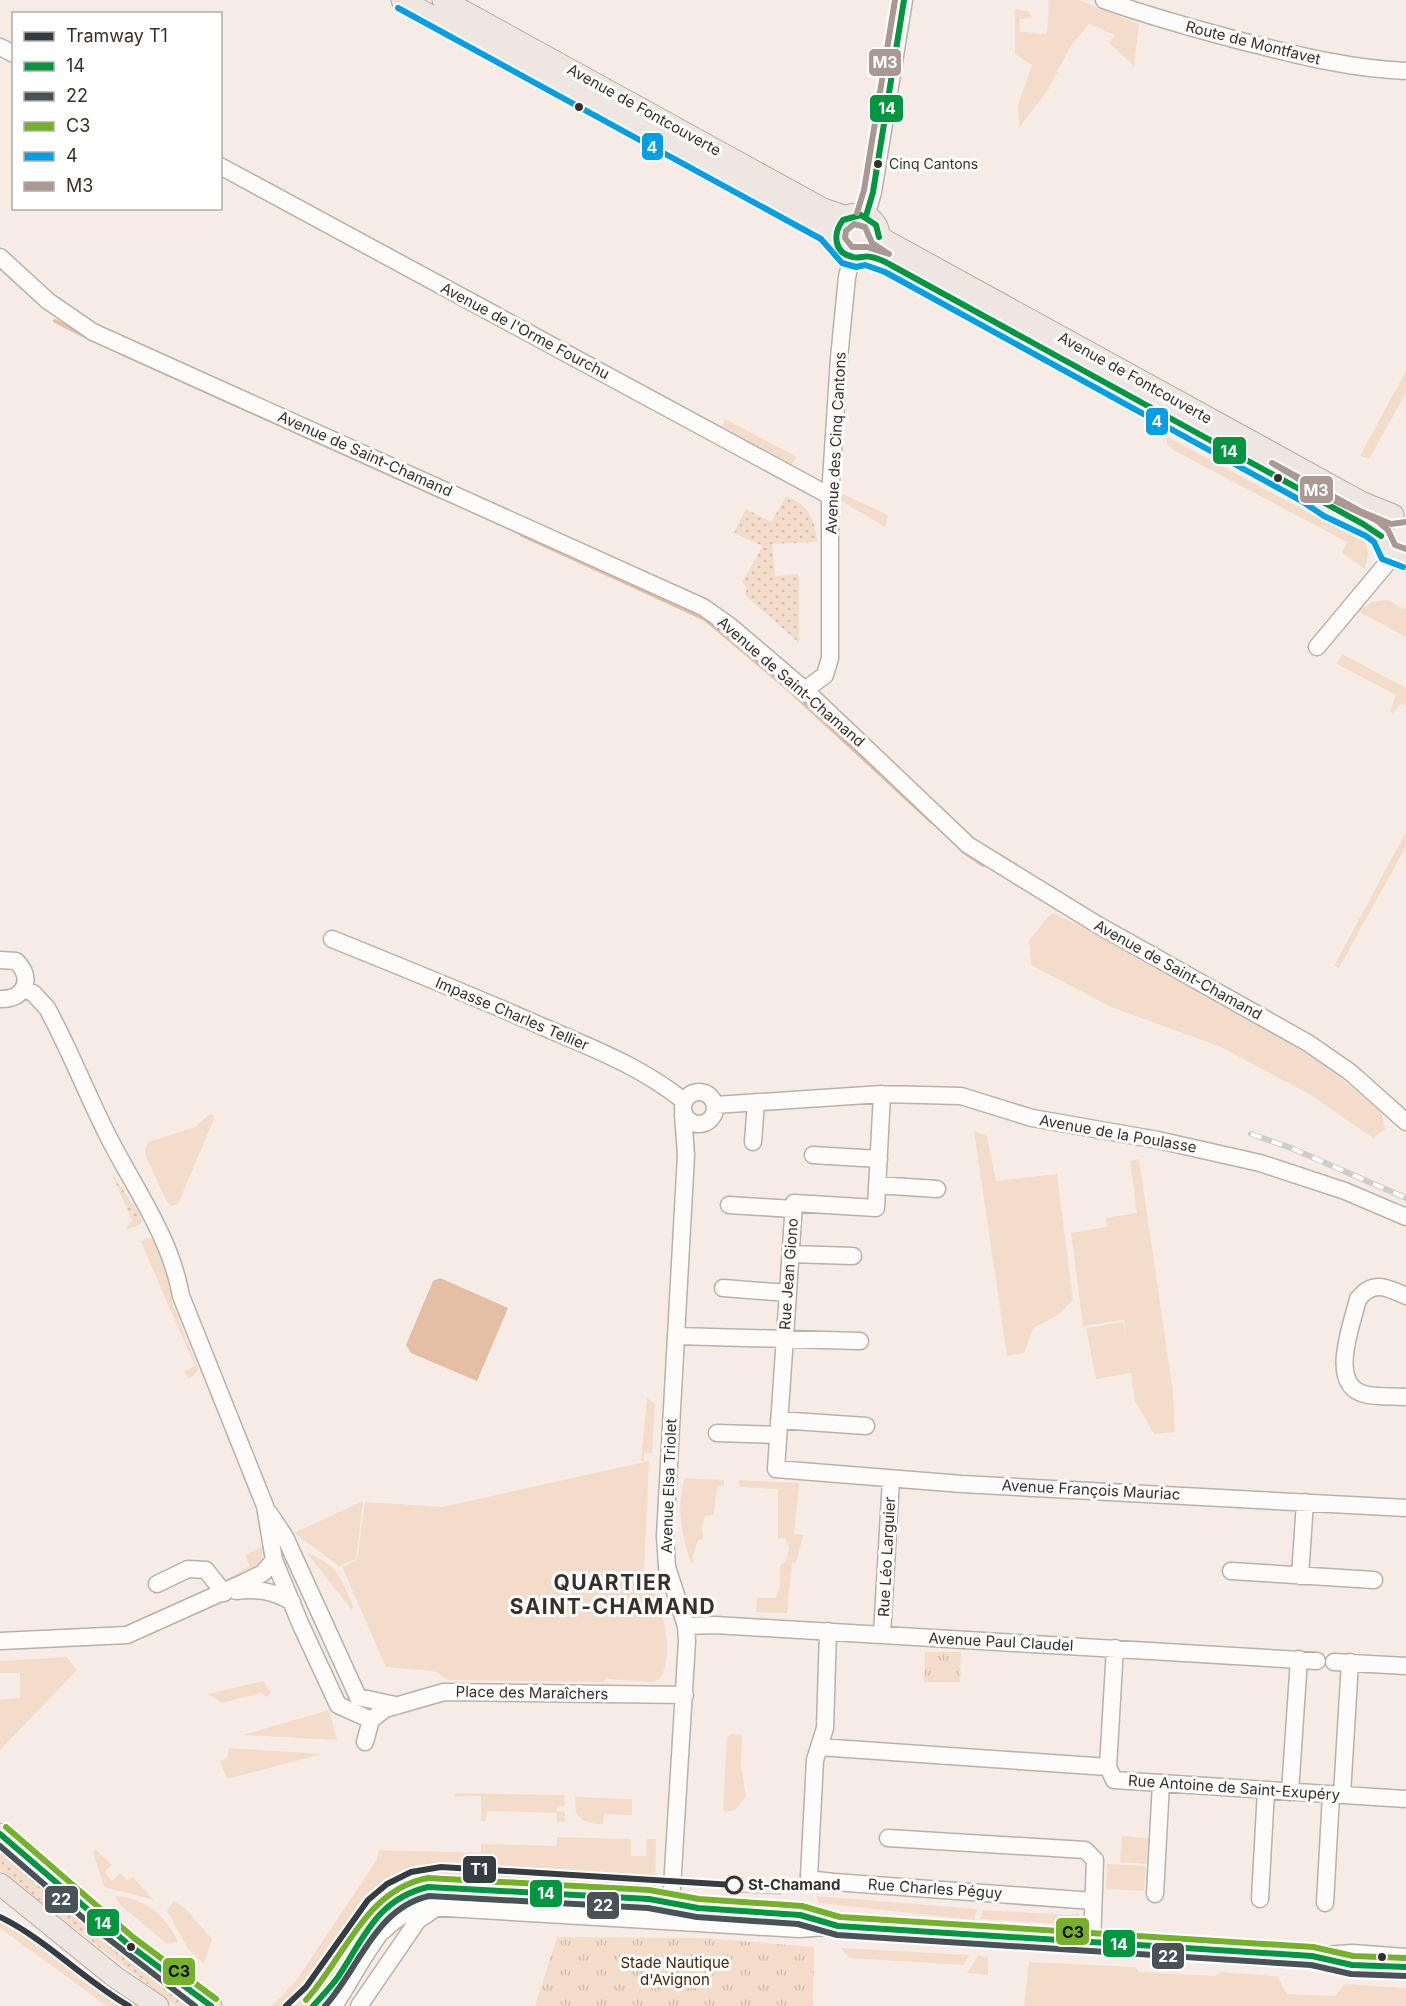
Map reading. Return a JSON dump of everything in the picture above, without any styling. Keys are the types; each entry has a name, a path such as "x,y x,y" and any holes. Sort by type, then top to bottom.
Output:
{"main road":[{"name":"Avenue de Fontcouverte","path":"402,0 777,207 815,225 836,240"},
{"name":"Avenue de Fontcouverte","path":"443,0 823,209 856,217"},
{"path":"856,217 876,225 879,237 873,252 859,257 842,251 836,240 838,225 856,217"},
{"name":"Avenue de Fontcouverte","path":"879,237 1363,503 1399,514"},
{"name":"Avenue de Fontcouverte","path":"859,257 889,264 1305,492 1328,508 1371,528 1381,536"},
{"path":"1399,514 1384,524 1381,536 1384,548 1400,557"},
{"path":"0,1834 95,1919 163,1974 211,2006"},
{"path":"0,1884 115,1977 158,2006"}],"street":[{"path":"856,217 873,192 904,0"},
{"name":"Route de Montfavet","path":"1104,0 1167,22 1291,54 1356,67 1406,71"},
{"name":"Avenue de l'Orme Fourchu","path":"222,167 830,496"},
{"name":"Avenue de Saint-Chamand","path":"0,257 48,301 93,332 703,607 730,626 805,690 968,845 1098,925 1308,1043 1350,1072 1406,1122"},
{"name":"Avenue des Cinq Cantons","path":"805,690 825,675 830,658 830,496 848,277 859,257"},
{"path":"1317,647 1400,557"},
{"name":"Impasse Charles Tellier","path":"332,939 476,997 603,1053 655,1078 684,1107"},
{"path":"0,960 16,961 24,968 27,978 25,989 18,996 9,1000 0,999"},
{"path":"25,989 33,993 47,1008 108,1136 158,1226 176,1271 181,1296 265,1506 285,1538 358,1697 395,1705"},
{"path":"686,1155 701,1125 712,1118 715,1105 712,1098 702,1092 690,1095 684,1107 689,1121 701,1125"},
{"name":"Avenue de la Poulasse","path":"715,1105 882,1094 968,1097 1054,1123 1213,1151 1345,1191 1406,1217"},
{"name":"Rue Jean Giono","path":"776,1469 794,1203 876,1208 882,1094"},
{"path":"753,1142 756,1102"},
{"name":"Avenue Elsa Triolet","path":"670,1921 685,1695 686,1626 667,1567 665,1536 686,1155 684,1107"},
{"path":"813,1155 879,1159"},
{"path":"877,1185 937,1189"},
{"path":"729,1205 793,1209"},
{"path":"790,1254 853,1256"},
{"path":"1406,1296 1384,1286 1374,1286 1364,1291 1358,1299 1343,1362 1344,1375 1358,1391 1366,1395 1406,1396"},
{"path":"723,1288 788,1293"},
{"path":"676,1336 860,1341"},
{"path":"717,1432 866,1426"},
{"name":"Avenue François Mauriac","path":"776,1469 891,1479 1406,1508"},
{"name":"Rue Léo Larguier","path":"882,1634 891,1479"},
{"path":"1300,1576 1305,1502"},
{"path":"265,1506 274,1560 338,1705 371,1720 365,1742"},
{"path":"0,1641 127,1635 224,1593 263,1573 274,1560"},
{"path":"157,1584 188,1569 206,1570 224,1593"},
{"path":"1231,1571 1374,1580"},
{"path":"224,1593 255,1589 278,1593 292,1602"},
{"name":"Avenue Paul Claudel","path":"686,1626 715,1624 1317,1660"},
{"name":"Rue Charles Péguy","path":"828,1631 825,1728 815,1760 809,1876 816,1880 1093,1900"},
{"path":"1108,1767 1115,1648"},
{"path":"1290,1792 1299,1659"},
{"path":"1325,1903 1336,1795 1342,1662 1406,1665"},
{"name":"Place des Maraîchers","path":"371,1720 385,1709 395,1705 456,1690 685,1695"},
{"name":"Rue Antoine de Saint-Exupéry","path":"819,1747 1108,1767 1114,1780 1406,1799"},
{"path":"1155,1894 1161,1784"},
{"path":"1260,1899 1266,1790"},
{"path":"888,1838 1085,1850 1095,1860 1092,1943"},
{"path":"334,2006 383,1931 411,1901 432,1891 448,1888 649,1899 698,1908 800,1915 837,1926"},
{"path":"383,1931 392,1922 426,1907 799,1929 837,1926 1312,1956 1352,1953 1406,1957"},
{"path":"359,2006 418,1920 431,1911 452,1908"},
{"path":"1312,1956 1352,1965 1406,1967"}],"green space":[{"path":"1049,0 1079,0 1139,24 1134,66 1109,43 1115,35 1089,24 1070,47 1048,90 1019,128 1018,105 1032,65 1015,54 1015,9 1028,11 1032,17 1019,20 1020,32 1047,34"},
{"path":"1406,371 1406,393 1369,459 1360,456"},
{"path":"725,419 797,457 791,465 722,426"},
{"path":"1167,437 1366,543 1368,554 1365,569 1342,553 1347,542 1175,451 1167,444"},
{"path":"843,494 888,515 885,527 840,500"},
{"path":"786,497 800,503 805,508 815,527 818,542 772,544 775,576 799,574 799,643 745,595 747,588 742,582 763,546 734,533 746,509 771,522"},
{"path":"1387,600 1406,610 1406,637 1358,611 1372,602"},
{"path":"1342,654 1406,688 1406,706 1401,703 1393,713 1390,712 1396,695 1337,664"},
{"path":"1406,832 1406,846 1339,968 1334,966"},
{"path":"1052,913 1126,947 1254,1021 1327,1067 1381,1112 1385,1129 1373,1138 1311,1095 1221,1047 1111,1007 1031,965 1029,940"},
{"path":"210,1114 214,1119 178,1204 172,1206 167,1202 146,1157 145,1148 149,1142 195,1127"},
{"path":"974,1131 987,1136 996,1181 1057,1174 1073,1300 1058,1315 1033,1328 1024,1353 1007,1356"},
{"path":"1139,1159 1173,1392 1175,1432 1154,1434 1135,1401 1131,1373 1096,1379 1086,1328 1123,1322 1126,1338 1124,1320 1083,1326 1071,1233 1107,1227 1106,1218 1137,1213 1130,1161"},
{"path":"111,1172 140,1215 141,1224 125,1230 132,1220"},
{"path":"148,1238 155,1238 168,1275 173,1305 197,1365 198,1370 192,1377 188,1378 184,1371 195,1366 141,1242"},
{"path":"647,1398 655,1404 652,1453 644,1452 644,1461 641,1462"},
{"path":"649,1461 643,1595 645,1588 655,1593 662,1613 667,1657 661,1677 654,1682 606,1679 603,1682 448,1680 435,1671 386,1667 342,1567 357,1560 365,1502 442,1507"},
{"path":"685,1478 724,1480 724,1486 717,1486 714,1515 705,1516 702,1527 703,1539 698,1540 693,1555 694,1563 691,1563 681,1521 680,1499"},
{"path":"739,1480 799,1483 794,1534 803,1535 796,1562 792,1563 787,1613 756,1612 757,1598 776,1598 780,1586 780,1565 786,1562 789,1548 785,1538 778,1539 778,1489 739,1487"},
{"path":"363,1501 356,1559 339,1566 294,1533"},
{"path":"264,1546 259,1566 227,1582 225,1580 250,1566 245,1555"},
{"path":"306,1552 326,1562 337,1573 354,1608 351,1609"},
{"path":"925,1652 961,1652 960,1682 924,1682"},
{"path":"67,1657 77,1670 0,1750 0,1700 20,1698 20,1673 0,1673 0,1661"},
{"path":"263,1681 271,1693 267,1697 261,1693 222,1703 208,1694"},
{"path":"329,1710 337,1740 243,1735"},
{"path":"730,1734 742,1735 741,1766 746,1797 735,1810 725,1812 723,1810 727,1737"},
{"path":"229,1748 322,1754 227,1779 220,1761 227,1758"},
{"path":"455,1793 565,1795 565,1806 557,1807 557,1811 565,1812 565,1822 557,1822 557,1813 487,1811 486,1821 481,1821 481,1796 454,1797"},
{"path":"575,1797 632,1799 632,1815 604,1814 603,1824 588,1822 576,1813"},
{"path":"1122,1836 1149,1838 1146,1864 1120,1862"},
{"path":"557,1837 631,1839 631,1856 646,1856 647,1839 656,1839 655,1877 662,1878 653,1889 647,1891 445,1879 412,1884 393,1893 377,1906 327,1985 307,2006 270,2006 296,1981 377,1860 379,1850 481,1853 481,1844 557,1846"},
{"path":"0,1849 96,1931 197,2006 176,2006 0,1871"},
{"path":"95,1849 112,1865 104,1872 112,1881 120,1873 127,1880 133,1877 154,1900 104,1887 93,1852"},
{"path":"1107,1864 1146,1866 1144,1891 1106,1889"},
{"path":"469,1895 535,1900 532,1905 468,1902"},
{"path":"115,1896 145,1904 161,1916 178,1942 167,1944 119,1904"},
{"path":"816,1896 977,1909 974,1920 819,1903"},
{"path":"174,1901 185,1908 212,1939 204,1964 188,1949 167,1910"},
{"path":"569,1902 652,1907 653,1910 566,1907"},
{"path":"983,1910 1071,1915 1079,1913 1078,1925 980,1919"},
{"path":"0,1913 22,1924 93,1977 98,1972 145,2006 107,2006 0,1928"},
{"name":"Stade Nautique d'Avignon","path":"557,1937 704,1938 814,1947 813,2006 535,2006"},
{"path":"841,1948 969,1955 964,1965 849,1958"},
{"path":"978,1956 988,1957 988,1975 967,1973"},
{"path":"1029,1962 1136,1967 1139,1972 1216,1976 1220,1972 1277,1976 1287,1994 1335,1996 1344,1984 1406,1988 1406,2006 1024,2006"}],"shaded area":[{"path":"440,1278 508,1308 477,1381 411,1353 406,1345 433,1281"}],"waterway":[{"path":"55,321 89,338"},
{"path":"123,354 442,498"},
{"path":"522,535 705,619 785,686 932,822"},
{"path":"963,851 983,865"}],"tram line":[{"name":"T1","path":"286,2006 306,1987 368,1900 387,1884 411,1872 441,1867 734,1885"},
{"path":"734,1892 781,1894"},
{"name":"T1","path":"0,1917 50,1948 112,1996 129,2006"}],"railway":[{"path":"1251,1134 1291,1148 1406,1198"}],"transit line":[{"name":"M3","path":"857,213 864,190 895,0"},
{"name":"14","path":"866,216 873,192 904,0"},
{"name":"4","path":"398,8 821,239 842,263 856,267 865,265 885,272 1300,500 1324,516 1366,536 1374,542 1382,559 1403,567"},
{"name":"14","path":"879,237 876,225 861,215 843,220 836,236 838,247 846,255 874,257 889,264 1381,536"},
{"name":"M3","path":"854,224 865,227 872,243 889,254 867,247 852,247 845,238 846,231 854,224"},
{"name":"M3","path":"1406,522 1391,524 1360,511 1272,463 1333,500 1376,520 1388,530 1395,545 1406,549"},
{"name":"C3","path":"6,1827 134,1938 216,1999"},
{"name":"14","path":"0,1834 129,1945 211,2006"},
{"name":"22","path":"0,1846 97,1930 195,2006"},
{"name":"C3","path":"306,2000 372,1911 388,1896 406,1885 428,1878 649,1890 699,1899 802,1906 840,1917 1313,1947 1353,1956 1406,1958"},
{"name":"14","path":"313,2006 338,1977 364,1935 384,1910 411,1893 428,1887 649,1899 698,1908 800,1915 838,1926 1312,1956 1352,1965 1406,1967"},
{"name":"22","path":"325,2006 381,1926 410,1903 429,1896 648,1908 697,1917 798,1924 837,1935 1311,1965 1351,1974 1406,1976"}],"place":[{"name":"Cinq Cantons","path":"878,164"},
{"name":"St-Chamand","path":"734,1885"}],"district":[{"name":"QUARTIER SAINT-CHAMAND","path":"613,1595"}]}
